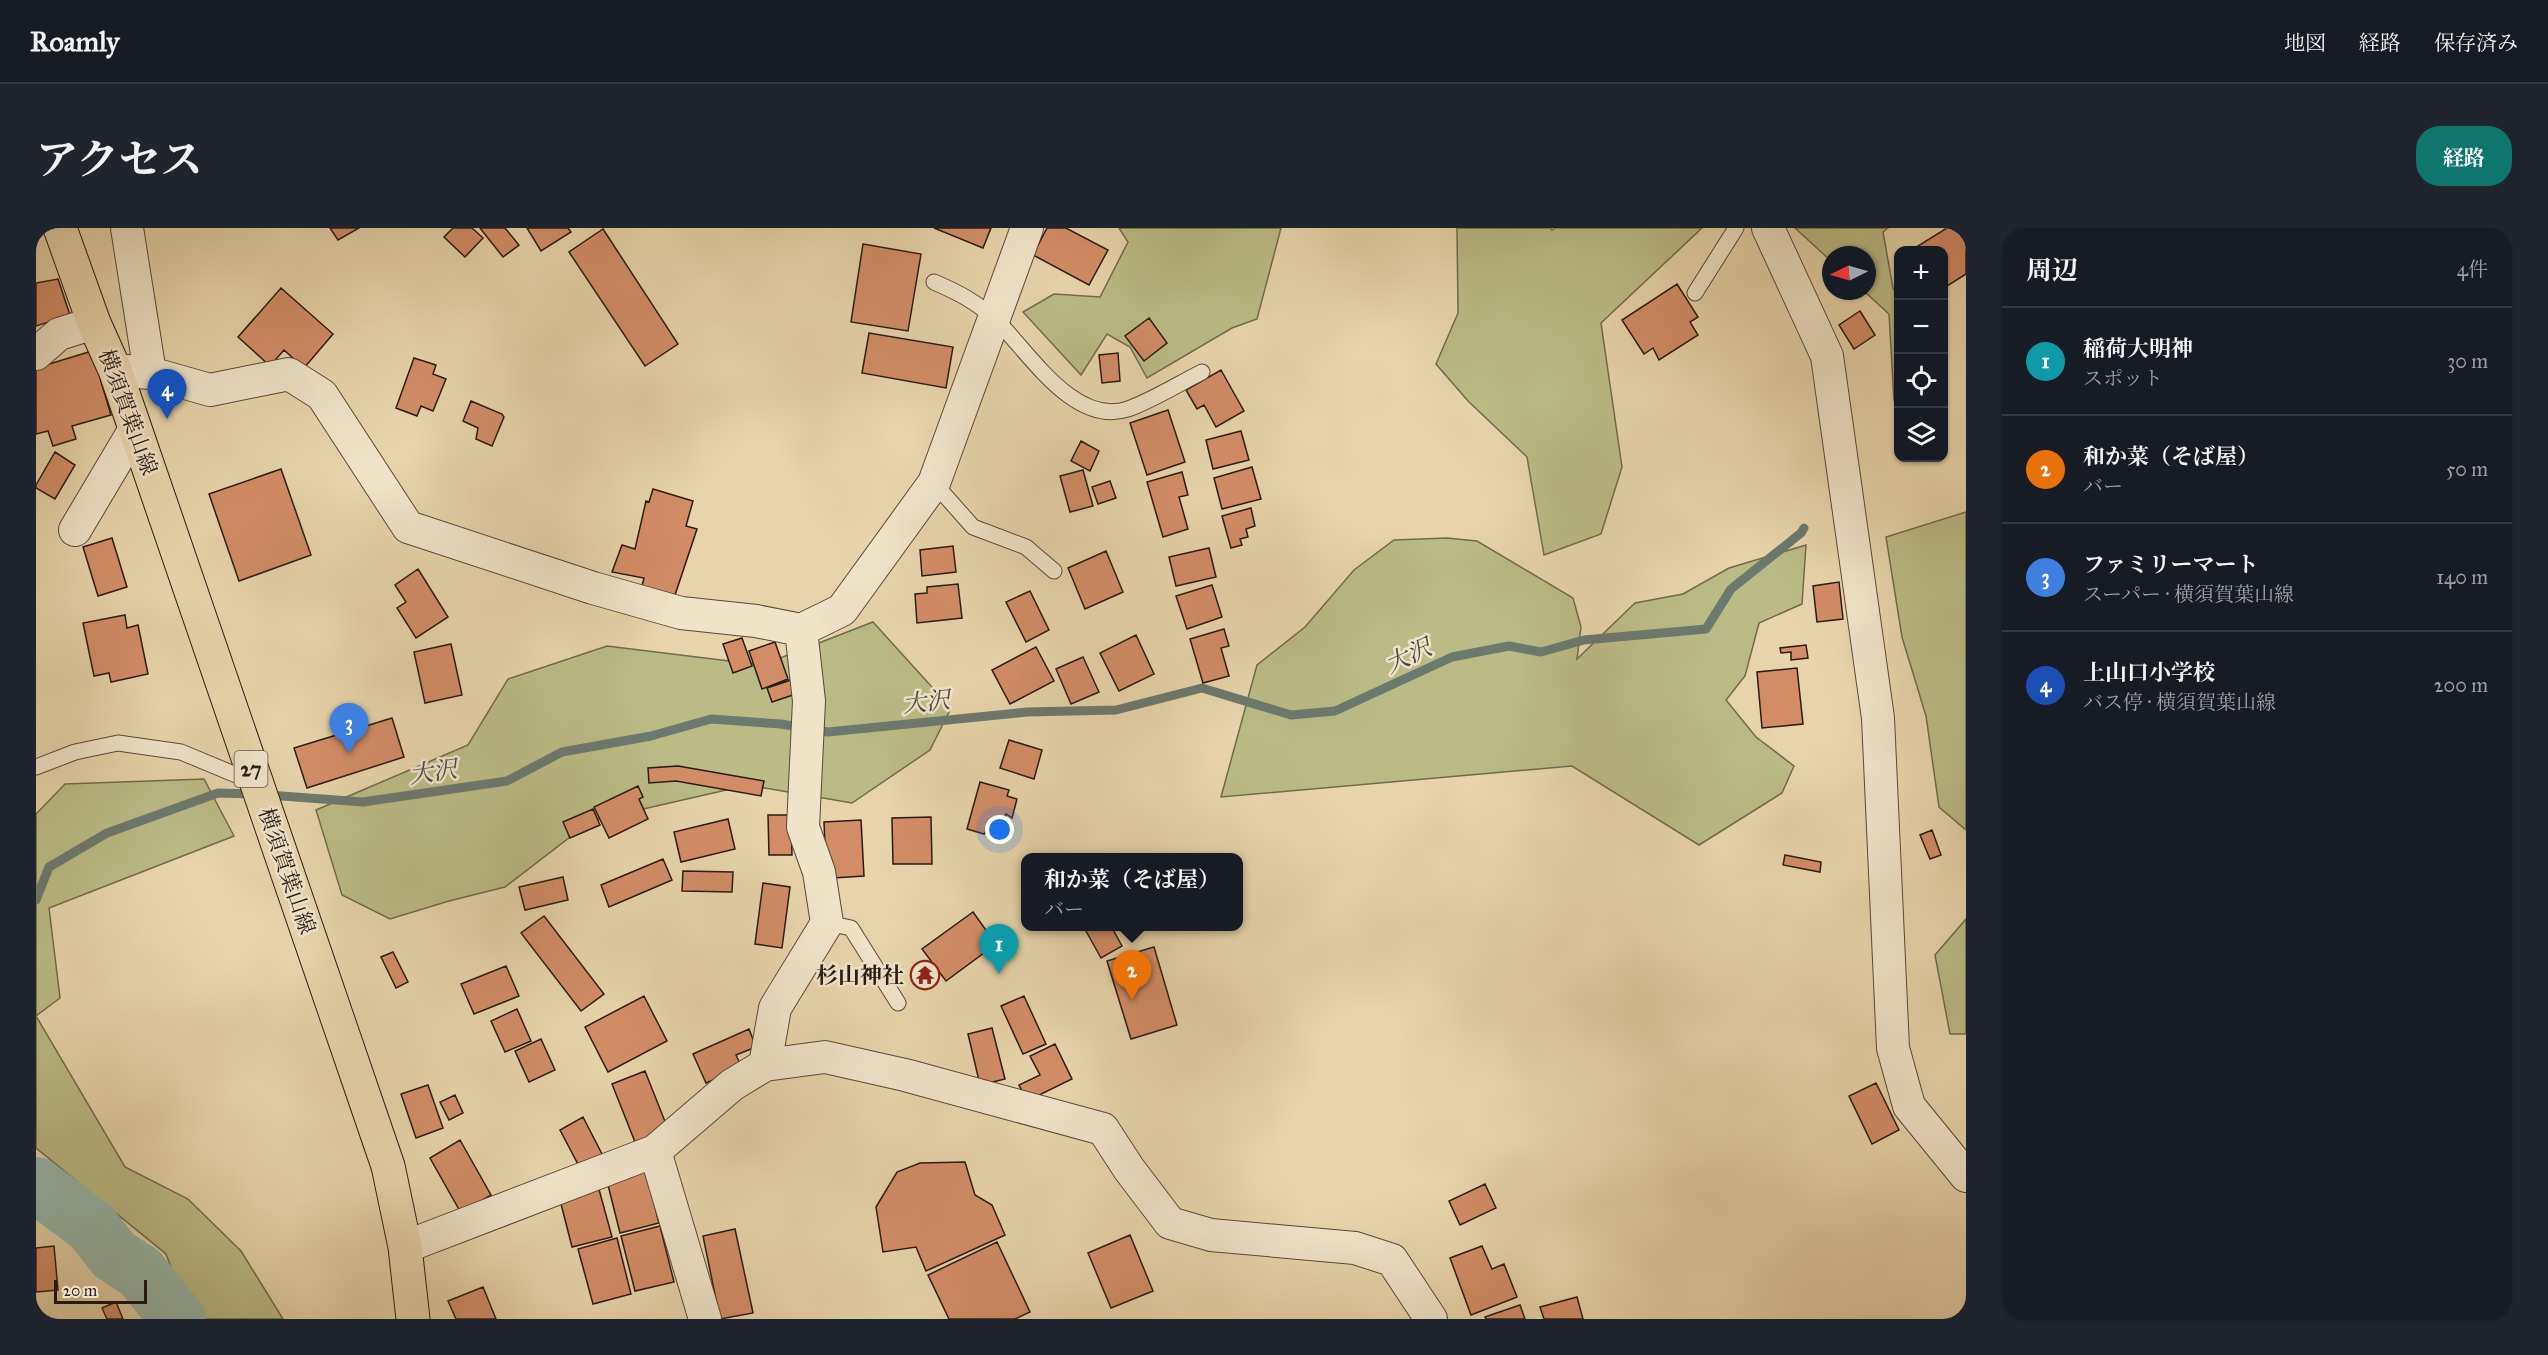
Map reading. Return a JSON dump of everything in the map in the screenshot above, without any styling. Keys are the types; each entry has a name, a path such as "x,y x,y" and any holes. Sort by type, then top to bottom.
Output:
{"main road":[{"name":"横須賀葉山線","path":"60,228 94,323 115,370 388,1166 405,1247 413,1319"}],"street":[{"path":"127,228 150,373"},
{"path":"115,370 150,373 210,390 289,374 322,395 408,527 593,588 681,613 756,621 801,630 842,610 934,483 1027,228"},
{"path":"1768,228 1827,356 1878,718 1893,1048 1909,1106 1966,1176"},
{"path":"36,354 59,334 94,323"},
{"path":"75,530 135,429"},
{"path":"765,1065 775,1008 827,923 819,872 803,827 809,701 801,630"},
{"path":"405,1247 655,1150 732,1085 765,1065 825,1056 905,1075 1103,1129 1129,1169 1170,1223 1211,1235 1355,1248 1392,1260 1431,1319"},
{"path":"655,1150 705,1319"}],"lane":[{"path":"1695,293 1736,228"},
{"path":"934,282 968,298 995,319 1070,399 1099,411 1127,410 1202,372"},
{"path":"934,483 973,527 1026,547 1054,571"},
{"path":"36,767 75,752 118,743 181,752 256,783"},
{"path":"827,923 851,928 898,1003"}],"green space":[{"path":"1119,228 1281,228 1257,319 1232,328 1147,378 1130,347 1107,334 1081,375 1023,312 1054,294 1100,297 1128,242"},
{"path":"1457,228 1550,228 1552,230 1555,228 1702,228 1601,323 1622,467 1601,534 1544,555 1527,457 1468,401 1436,364 1458,313"},
{"path":"1795,228 1888,228 1883,232 1894,289 1894,400 1889,314 1874,300 1876,300 1876,246 1822,246 1822,253"},
{"path":"1966,512 1966,830 1939,807 1926,716 1902,637 1886,537"},
{"path":"1447,538 1477,541 1573,598 1581,627 1577,659 1635,603 1683,594 1729,568 1806,545 1802,604 1759,623 1745,676 1726,700 1756,737 1794,766 1782,793 1699,845 1572,766 1221,797 1257,665 1305,627 1354,570 1394,540"},
{"path":"873,622 951,708 930,750 852,803 748,785 591,821 505,887 390,919 342,895 316,810 468,745 508,679 607,646 762,665"},
{"path":"204,779 234,836 49,908 60,998 36,1016 36,814 65,784"},
{"path":"1966,919 1966,1034 1950,1034 1935,955"},
{"path":"36,1016 125,1167 188,1199 241,1251 283,1319 190,1319 166,1254 36,1148"}],"building":[{"path":"330,228 359,228 338,240"},
{"path":"453,228 472,228 483,238 465,257 444,237"},
{"path":"480,228 505,228 519,245 503,257"},
{"path":"527,228 568,228 571,232 541,251"},
{"path":"934,228 991,228 983,248"},
{"path":"1047,228 1066,228 1108,250 1089,285 1033,255"},
{"path":"1947,228 1966,228 1966,274 1948,285 1948,246 1918,246"},
{"path":"603,229 678,344 645,366 569,252"},
{"path":"863,244 921,254 908,331 851,322"},
{"path":"58,279 70,315 36,326 36,283"},
{"path":"1677,284 1698,317 1690,322 1698,335 1659,360 1653,348 1644,354 1622,320"},
{"path":"281,288 333,334 304,368 284,350 270,366 238,337"},
{"path":"1860,311 1875,335 1854,349 1839,325"},
{"path":"1149,318 1167,343 1144,361 1125,336"},
{"path":"869,333 953,347 946,388 862,373"},
{"path":"92,351 111,415 72,426 76,439 53,446 48,431 36,434 36,368"},
{"path":"1118,353 1120,381 1102,383 1099,355"},
{"path":"414,358 436,365 433,374 446,379 433,411 421,406 417,416 396,408"},
{"path":"1221,370 1244,411 1216,427 1204,405 1197,409 1186,390"},
{"path":"471,401 502,414 504,417 492,446 476,439 478,428 463,421"},
{"path":"1168,410 1185,462 1147,475 1130,423"},
{"path":"1241,431 1249,460 1213,469 1206,440"},
{"path":"1081,441 1099,451 1090,471 1071,461"},
{"path":"55,452 75,465 55,499 36,488 36,485"},
{"path":"1252,467 1261,499 1222,509 1214,478"},
{"path":"281,469 311,555 239,581 209,494"},
{"path":"1083,470 1093,506 1070,512 1060,476"},
{"path":"1182,472 1188,495 1179,497 1188,529 1163,537 1147,482"},
{"path":"1110,481 1116,498 1098,504 1092,487"},
{"path":"653,489 693,501 686,526 697,529 675,595 642,586 644,578 612,572 622,545 635,549 646,501 649,502"},
{"path":"1251,508 1255,526 1246,529 1248,537 1240,539 1242,545 1231,548 1222,516"},
{"path":"112,538 127,587 98,596 83,547"},
{"path":"953,546 956,572 922,576 920,550"},
{"path":"1209,548 1216,577 1176,586 1169,557"},
{"path":"1106,551 1123,592 1085,609 1068,568"},
{"path":"418,569 448,617 416,638 397,608 406,602 395,585"},
{"path":"1839,582 1843,619 1817,622 1813,586"},
{"path":"958,584 962,618 917,623 915,594 927,593 927,587"},
{"path":"1212,585 1222,617 1187,629 1176,596"},
{"path":"1030,591 1049,630 1026,642 1006,602"},
{"path":"125,615 127,628 138,625 148,674 111,682 109,673 94,676 83,623"},
{"path":"1224,629 1229,646 1221,648 1229,676 1203,683 1190,639"},
{"path":"1136,635 1154,674 1119,691 1100,653"},
{"path":"742,638 752,666 733,673 723,644"},
{"path":"775,642 788,679 762,689 749,651"},
{"path":"451,644 462,695 425,703 414,652"},
{"path":"1806,645 1808,658 1791,660 1791,652 1781,653 1780,648"},
{"path":"1036,647 1054,681 1010,704 992,670"},
{"path":"1083,657 1099,692 1071,704 1056,669"},
{"path":"1797,668 1803,724 1762,728 1757,672"},
{"path":"791,680 796,694 772,702 767,688"},
{"path":"392,718 404,757 307,788 294,748"},
{"path":"1009,740 1042,750 1034,779 1000,768"},
{"path":"678,766 764,781 761,796 676,781 649,783 648,768"},
{"path":"980,782 1009,790 1007,796 1017,799 1012,818 1006,814 1001,829 990,825 984,834 967,829"},
{"path":"638,786 643,797 639,799 648,819 609,838 594,807"},
{"path":"593,809 600,825 570,838 563,822"},
{"path":"768,815 791,815 792,855 769,855"},
{"path":"931,817 932,864 893,864 892,818"},
{"path":"728,819 735,849 681,862 674,832"},
{"path":"861,820 864,876 833,878 826,869 824,822"},
{"path":"1932,830 1941,855 1930,859 1920,835"},
{"path":"1785,855 1821,862 1820,872 1783,865"},
{"path":"663,859 672,880 609,907 601,885"},
{"path":"683,871 733,872 732,892 682,891"},
{"path":"563,877 568,900 525,910 519,887"},
{"path":"763,883 790,887 782,948 755,944"},
{"name":"杉山神社","path":"973,912 996,944 946,981 922,949"},
{"path":"544,916 604,994 581,1011 521,933"},
{"path":"1086,931 1114,931 1122,946 1101,958"},
{"path":"1154,947 1177,1025 1131,1039 1107,961"},
{"path":"393,952 408,982 396,988 381,957"},
{"path":"506,966 519,996 474,1014 461,984"},
{"path":"644,996 667,1041 608,1072 585,1027"},
{"path":"1024,996 1046,1044 1023,1054 1001,1006"},
{"path":"517,1009 531,1041 505,1052 491,1021"},
{"path":"992,1028 1005,1079 980,1085 968,1034"},
{"path":"749,1029 756,1047 736,1055 742,1068 706,1083 693,1054"},
{"path":"541,1039 555,1070 529,1082 515,1051"},
{"path":"1055,1044 1072,1079 1027,1101 1019,1085 1040,1075 1030,1056"},
{"path":"645,1071 668,1129 635,1142 612,1084"},
{"path":"1876,1083 1899,1130 1872,1144 1849,1096"},
{"path":"428,1085 443,1128 416,1138 401,1094"},
{"path":"455,1095 463,1113 449,1120 440,1102"},
{"path":"583,1117 603,1156 580,1168 560,1130"},
{"path":"460,1140 491,1195 461,1213 430,1158"},
{"path":"965,1162 975,1195 992,1205 1005,1235 926,1271 916,1247 883,1252 876,1207 897,1172 920,1163"},
{"path":"645,1167 659,1223 620,1233 606,1177"},
{"path":"597,1182 612,1237 572,1247 558,1192"},
{"path":"1485,1184 1496,1208 1460,1225 1449,1201"},
{"path":"660,1226 674,1282 635,1291 621,1236"},
{"path":"735,1229 753,1313 720,1319 703,1236"},
{"path":"1130,1235 1153,1291 1111,1308 1088,1253"},
{"path":"617,1238 631,1294 593,1304 578,1249"},
{"path":"997,1242 1030,1312 1015,1319 949,1319 928,1275"},
{"path":"54,1246 58,1290 36,1292 36,1248"},
{"path":"1482,1246 1492,1269 1504,1264 1517,1297 1471,1315 1450,1258"},
{"path":"483,1287 496,1319 456,1319 448,1301"},
{"path":"1577,1297 1583,1319 1544,1319 1540,1307"},
{"path":"116,1302 123,1319 107,1319 102,1308"},
{"path":"1520,1305 1525,1319 1486,1319 1485,1317"}],"waterway":[{"name":"大沢","path":"268,795 363,802 507,781 562,752 651,736 711,719 781,724 828,732 1027,712 1116,710 1202,688 1291,715 1335,711 1452,657 1509,646 1541,652 1584,640 1706,629 1731,589 1801,533 1804,528"},
{"name":"大沢","path":"36,900 49,867 107,833 218,793 254,794"},
{"path":"36,1185 91,1226 114,1255 140,1272 178,1319"}],"place":[{"name":"上山口小学校","path":"167,419"},
{"name":"ファミリーマート","path":"349,753"},
{"name":"稲荷大明神","path":"999,974"},
{"name":"杉山神社","path":"925,975"},
{"name":"和か菜（そば屋）","path":"1132,1000"}]}
